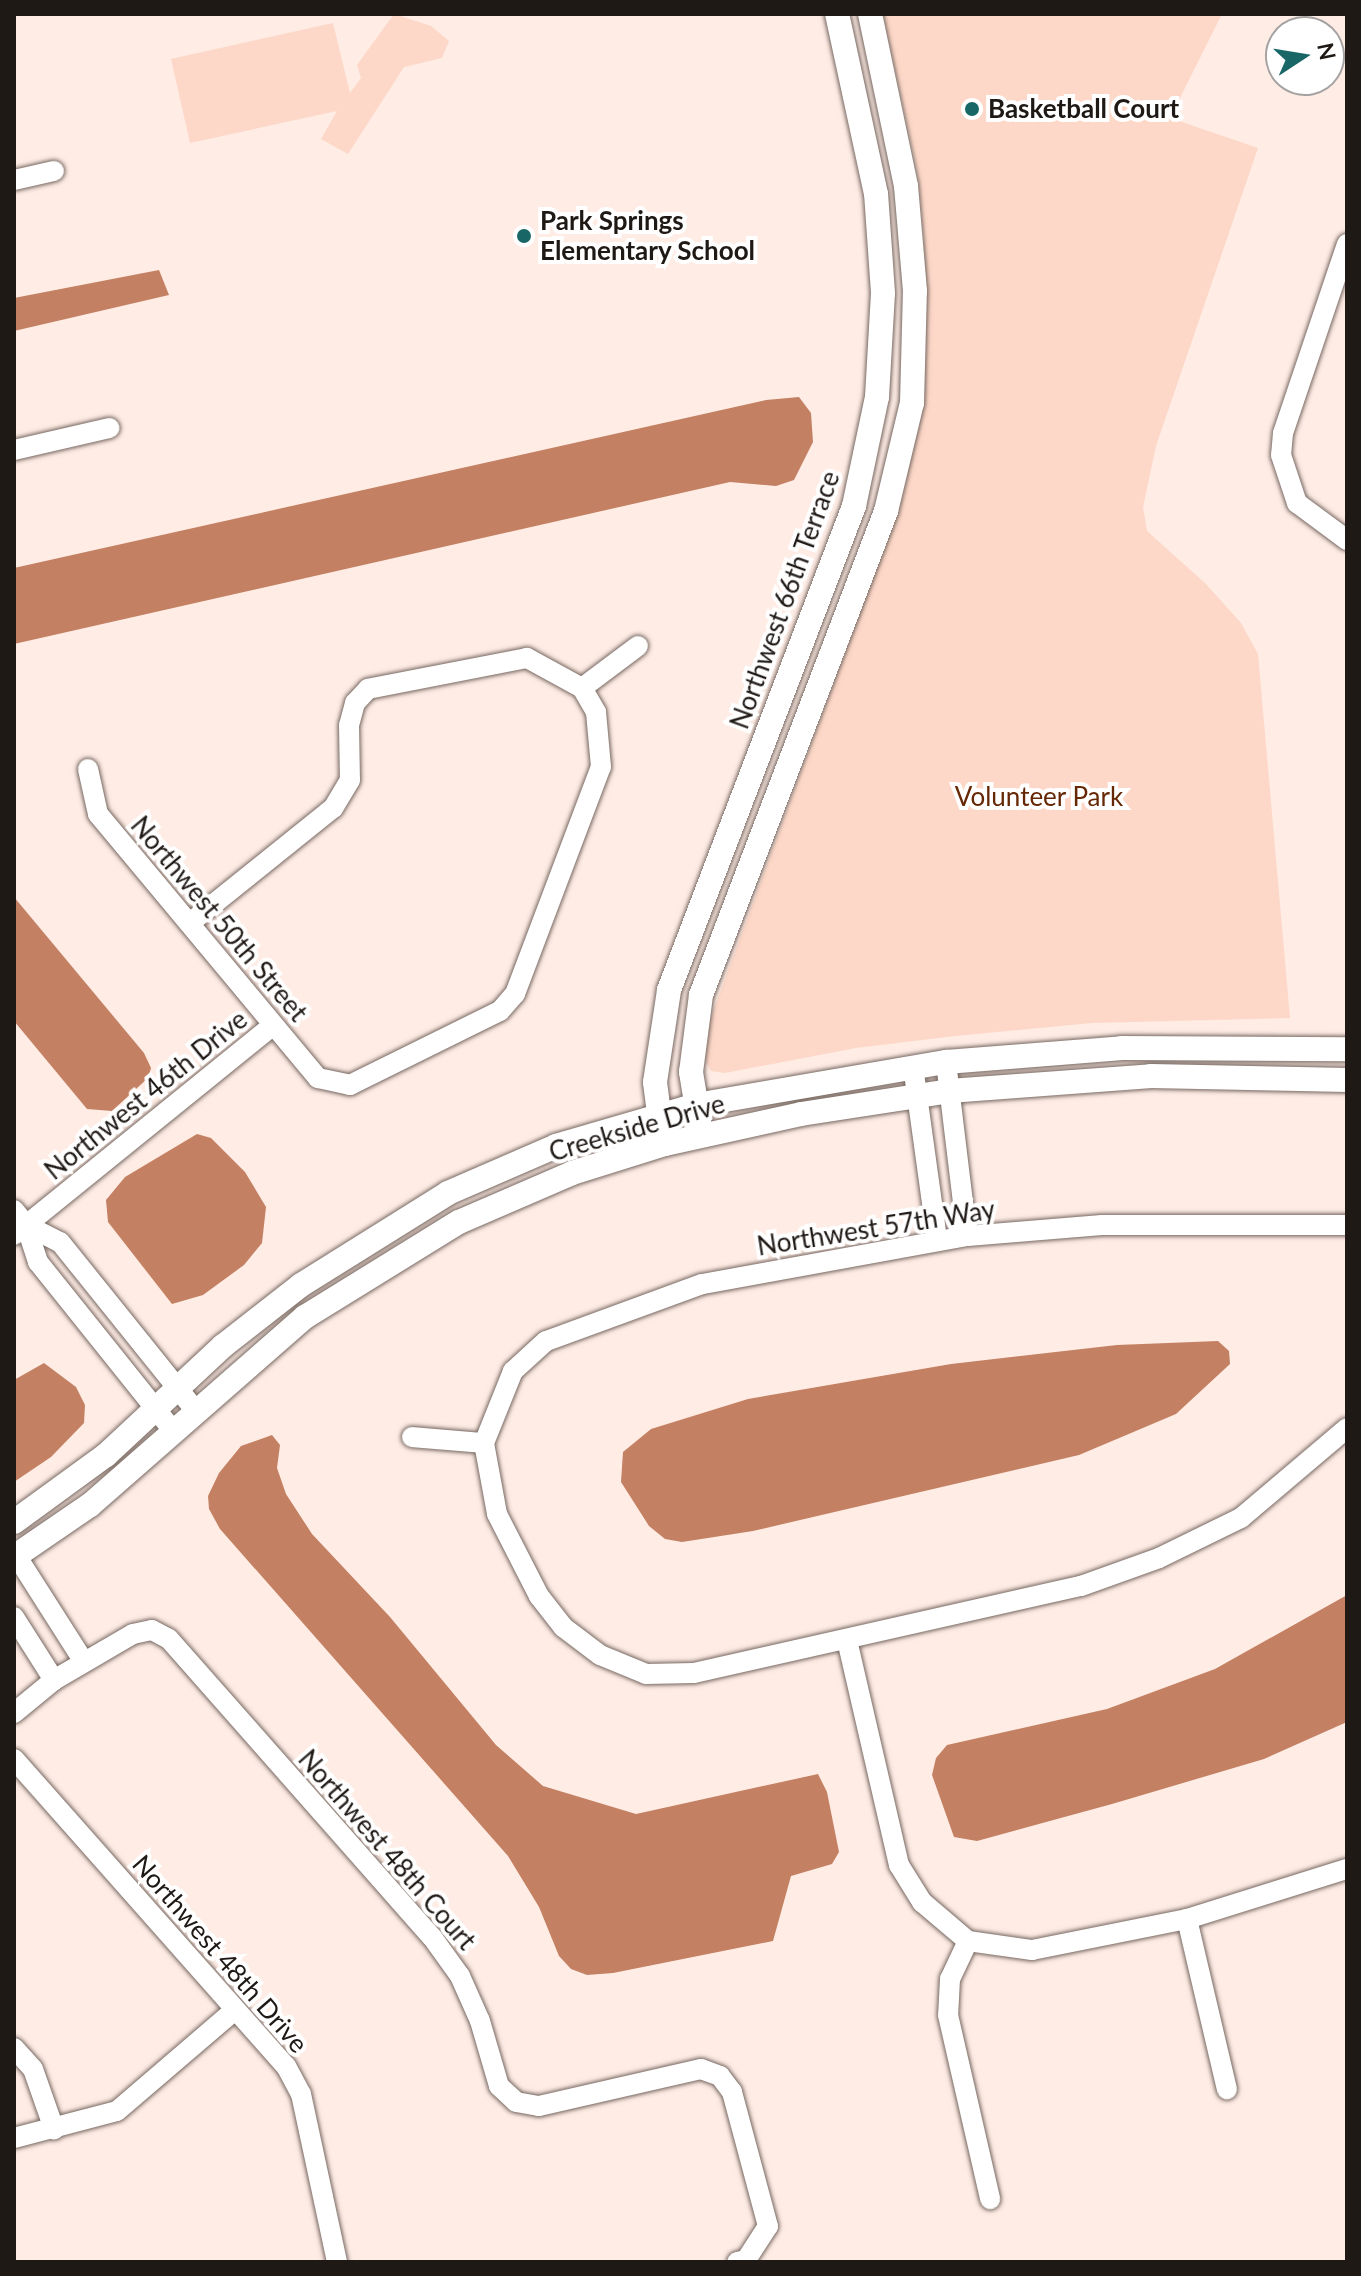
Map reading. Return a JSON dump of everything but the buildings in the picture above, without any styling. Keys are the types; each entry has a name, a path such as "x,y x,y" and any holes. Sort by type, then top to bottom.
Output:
{"street":[{"path":"702,1135 696,1105 692,1034 701,995 886,511 912,403 915,291 906,186 872,22 840,26"},
{"name":"Northwest 66th Terrace","path":"665,1144 657,1114 658,1035 669,990 854,506 877,397 883,293 876,194 840,26"},
{"path":"14,180 54,171"},
{"path":"1347,244 1283,433 1281,455 1297,503 1347,540"},
{"path":"14,450 109,428"},
{"path":"190,923 333,808 350,780 349,725 355,703 368,689 527,658 582,688 638,646"},
{"name":"Northwest 50th Street","path":"88,769 98,814 318,1078 335,1086 350,1085 500,1011 515,994 601,767 596,712 582,688"},
{"name":"Northwest 46th Drive","path":"18,1223 273,1025"},
{"name":"Creekside Drive","path":"14,1522 106,1455 178,1386 301,1285 396,1222 503,1167 657,1114 913,1066 1122,1048 1347,1049"},
{"path":"946,1062 967,1236"},
{"path":"913,1066 937,1240"},
{"name":"Creekside Drive","path":"15,1555 90,1505 267,1346 394,1257 513,1196 665,1144 702,1135 949,1091 1151,1076 1347,1080"},
{"path":"18,1223 60,1242 196,1411"},
{"path":"18,1223 38,1262 174,1432"},
{"name":"Northwest 57th Way","path":"484,1443 513,1371 546,1341 702,1284 967,1236 1131,1224 1347,1225"},
{"path":"412,1437 484,1443 497,1514 539,1596 563,1627 600,1655 646,1674 694,1673 1081,1586 1159,1558 1241,1518 1295,1478 1347,1428"},
{"path":"14,1713 54,1680 84,1662 15,1555"},
{"path":"14,1617 54,1680"},
{"name":"Northwest 48th Court","path":"84,1662 133,1634 152,1630 169,1639 432,1937 460,1976 480,2021 499,2086 516,2102 539,2106 701,2069 720,2076 732,2092 768,2226 746,2260 737,2262"},
{"path":"847,1640 899,1865 922,1902 968,1941 1032,1950 1187,1919 1347,1869"},
{"name":"Northwest 48th Drive","path":"14,1759 286,2066 301,2094 337,2262"},
{"path":"1187,1919 1227,2089"},
{"path":"968,1941 950,1979 948,2015 990,2199"},
{"path":"14,2138 117,2111 235,2010"},
{"path":"14,2048 33,2069 54,2129"}],"green space":[{"path":"394,14 431,26 449,41 442,58 404,67 348,154 321,139 337,111 190,143 171,59 333,23 350,93 361,78 357,65"},
{"name":"Volunteer Park","path":"883,14 1222,14 1170,118 1258,148 1156,446 1143,507 1147,531 1206,584 1241,623 1258,654 1290,1018 1092,1023 955,1036 856,1048 725,1073 711,1071 703,1057 705,1033 898,509 922,329 924,240 918,175"}],"shaded area":[{"path":"159,270 169,295 14,331 14,298"},
{"path":"799,397 811,413 813,442 794,480 776,486 730,482 14,644 14,568 766,400"},
{"path":"14,897 144,1053 151,1068 148,1078 112,1111 87,1109 14,1021"},
{"path":"197,1134 211,1138 245,1172 266,1207 262,1243 244,1265 203,1295 172,1304 108,1222 106,1200 125,1177"},
{"path":"1218,1341 1229,1351 1230,1364 1176,1414 1079,1455 753,1531 682,1542 665,1539 649,1526 621,1482 623,1452 651,1429 748,1399 951,1364 1117,1345"},
{"path":"44,1363 76,1387 85,1405 84,1423 51,1457 14,1482 14,1380"},
{"path":"272,1435 280,1445 277,1468 286,1494 312,1534 390,1617 496,1745 543,1786 636,1814 818,1774 827,1792 839,1852 832,1864 791,1876 773,1941 613,1973 587,1975 571,1969 559,1956 539,1907 508,1856 220,1529 209,1509 208,1496 219,1473 241,1446"},
{"path":"1347,1595 1347,1722 1264,1759 1112,1804 977,1841 954,1837 932,1775 936,1758 947,1745 1107,1709 1215,1669"}],"place":[{"name":"Basketball Court","path":"972,109"},
{"name":"Park Springs Elementary School","path":"524,236"}]}
